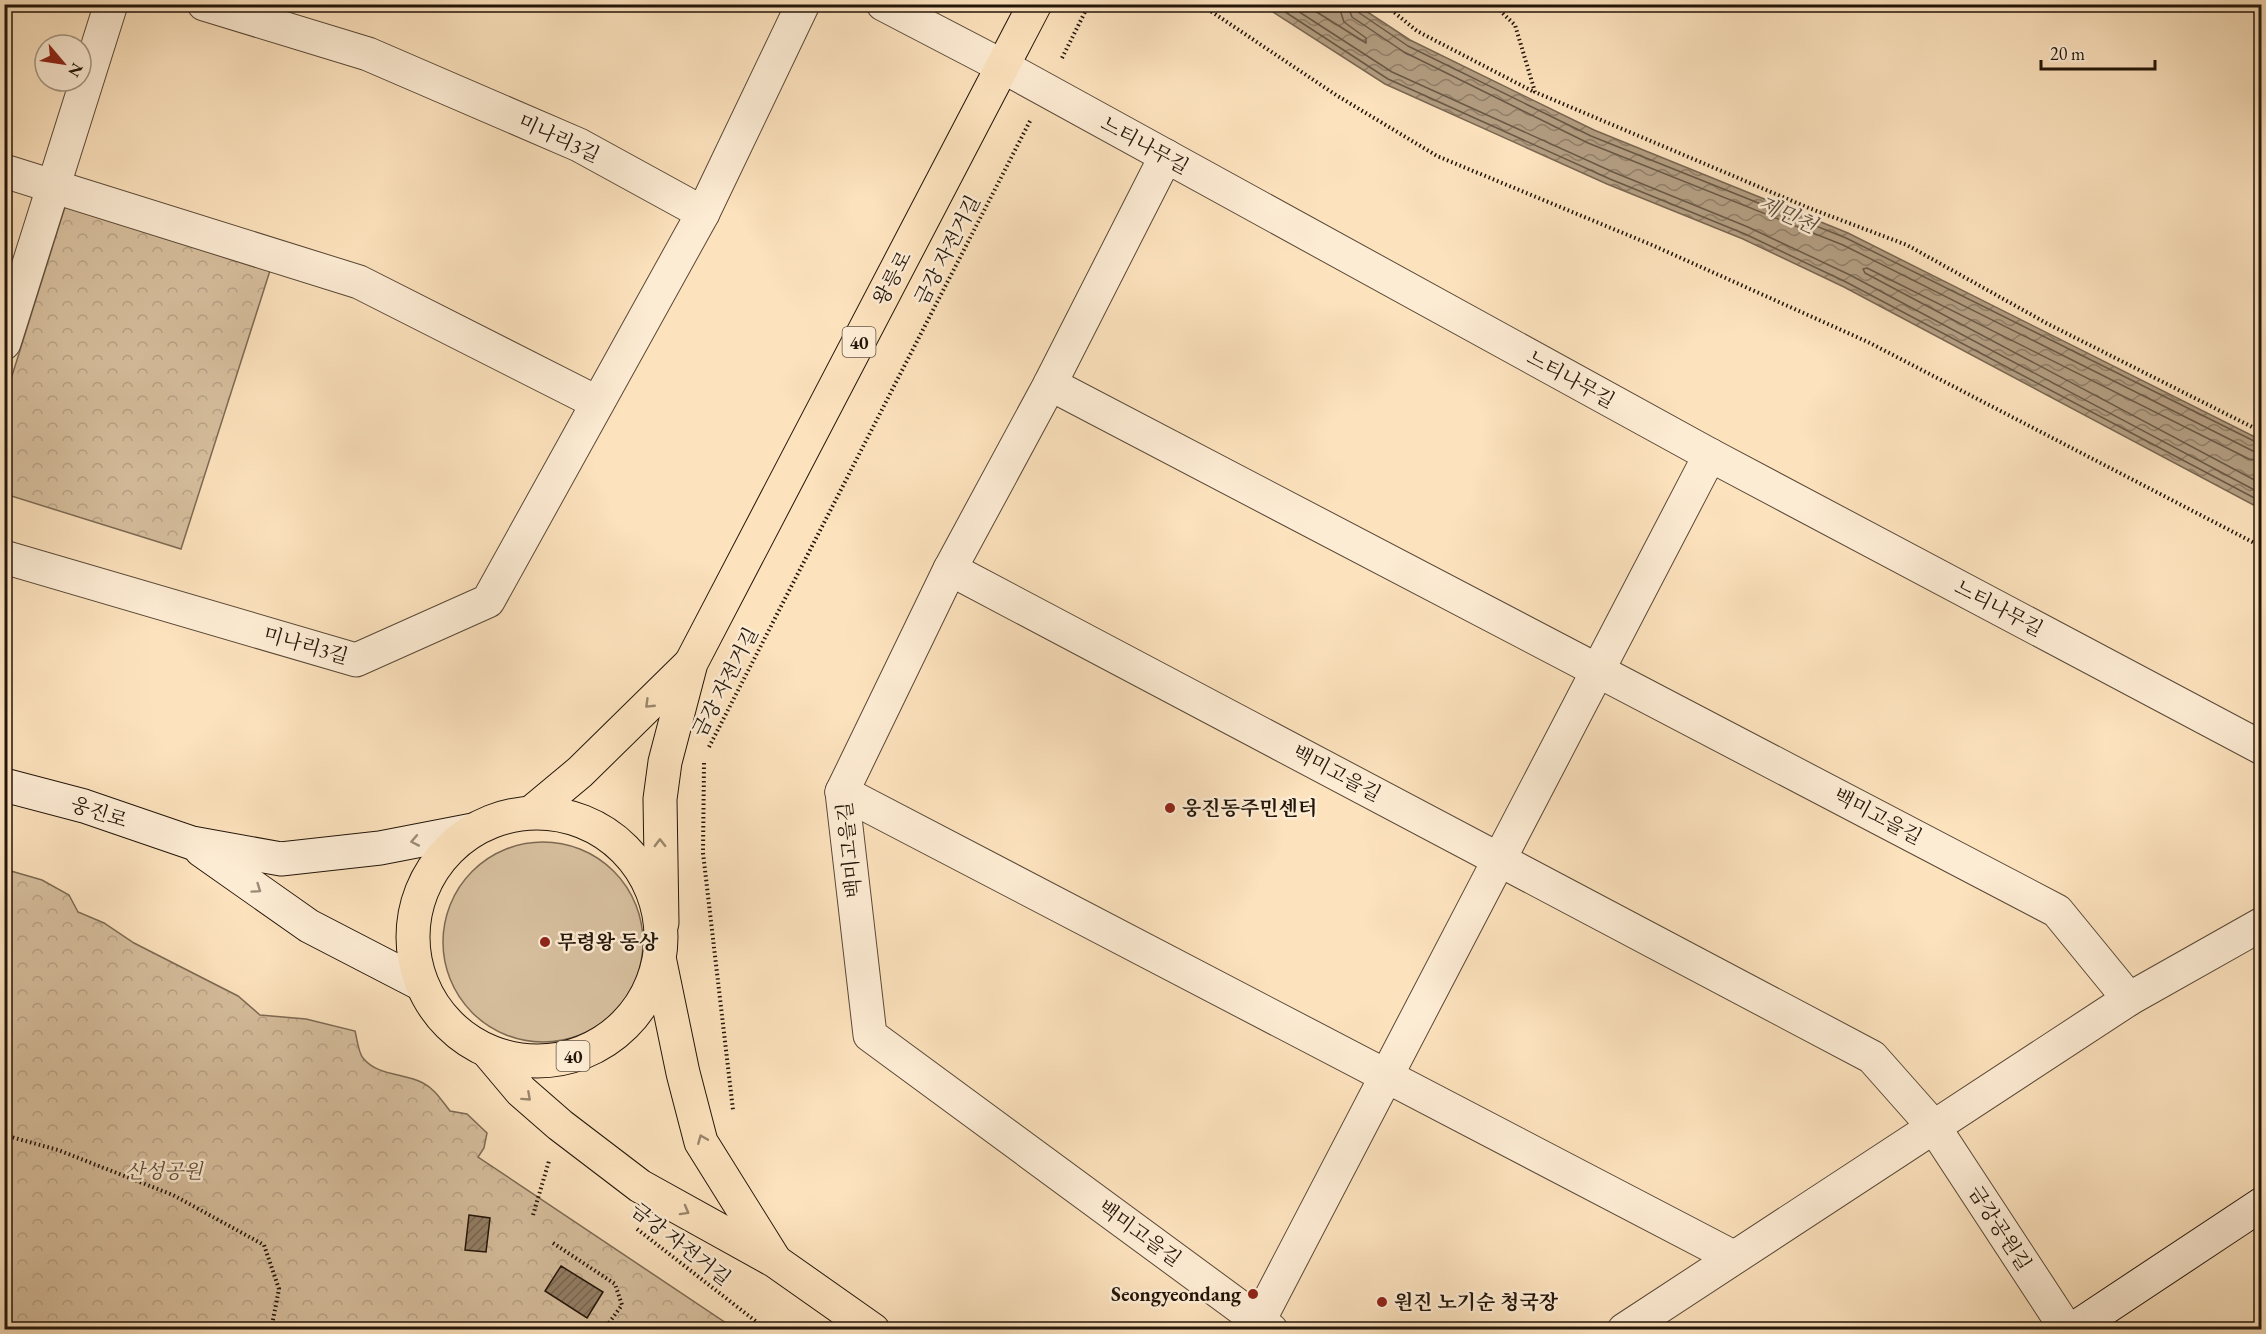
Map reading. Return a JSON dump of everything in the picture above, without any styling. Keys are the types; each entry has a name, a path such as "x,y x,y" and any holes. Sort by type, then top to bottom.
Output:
{"main road":[{"name":"왕릉로","path":"691,663 1031,13"},
{"name":"40","path":"532,812 580,772 691,663"},
{"name":"40","path":"691,663 664,762 660,799 662,923 660,962 683,1073 701,1142 775,1261"},
{"name":"40","path":"660,962 647,996 623,1029 593,1050 557,1061 524,1062 489,1053 460,1036 437,1013 421,984 413,950 414,915 426,882 446,853 473,830 502,818 532,812 569,816 603,830 631,854 651,883 662,923"},
{"name":"40","path":"489,1053 521,1091 560,1125 640,1186 775,1261 873,1329"}],"street":[{"path":"4,343 111,4"},
{"name":"미나리3길","path":"4,557 356,660 488,601 596,402 703,213 579,145 368,54 204,4"},
{"path":"703,213 803,4"},
{"name":"느티나무길","path":"883,4 1002,66 1710,455 2262,748"},
{"path":"842,792 950,569 1050,384 1166,156"},
{"path":"4,171 359,282 596,402"},
{"name":"백미고을길","path":"1050,384 2057,911 2129,999"},
{"name":"백미고을길","path":"842,792 870,1035 1262,1327 1386,1075 1710,455"},
{"name":"백미고을길","path":"950,569 1872,1057 1934,1127"},
{"name":"웅진로","path":"4,786 84,806 192,843"},
{"name":"백미고을길","path":"842,792 1733,1257"},
{"path":"192,843 281,859 380,848 473,830"},
{"path":"192,843 309,926 421,984"},
{"path":"1624,1329 2129,999 2262,924"},
{"name":"금강공원길","path":"1934,1127 2070,1329 2262,1204"}],"path":[{"name":"금강 자전거길","path":"701,1142 736,1133 703,854 705,755 1089,4"},
{"path":"1200,4 1336,94 1437,156 1652,244 1868,342 2262,547"},
{"path":"1384,4 1417,31 1535,92 1809,208 1907,245 2048,324 2262,432"},
{"path":"1493,4 1515,25 1535,92"},
{"path":"533,1215 560,1125"},
{"path":"4,1134 58,1150 173,1194 264,1245 279,1289 271,1329"},
{"name":"금강 자전거길","path":"636,1228 767,1329"},
{"path":"553,1243 615,1284 622,1305 606,1327 609,1329"}],"green space":[{"path":"70,191 275,255 181,549 5,494 5,398"},
{"path":"533,842 553,842 572,846 590,854 614,871 626,886 639,913 643,942 639,971 626,998 614,1013 599,1025 572,1038 553,1042 533,1042 514,1038 496,1030 472,1013 460,998 447,971 443,952 443,932 447,913 455,895 472,871 487,859 514,846"},
{"name":"산성공원","path":"4,869 42,880 69,895 78,912 104,923 134,943 238,996 260,1015 306,1019 355,1031 360,1052 369,1064 383,1071 423,1083 435,1092 450,1111 467,1114 487,1133 484,1148 478,1157 735,1329 5,1329"}],"water":[{"name":"제민천","path":"1262,5 1357,5 1410,40 1594,130 1848,233 2261,440 2261,509 1844,287 1743,239 1607,184 1385,84"}],"building":[{"path":"469,1215 490,1218 486,1252 465,1250"},
{"path":"561,1266 603,1292 587,1318 545,1291"}],"place":[{"name":"웅진동주민센터","path":"1170,808"},
{"name":"무령왕 동상","path":"545,942"},
{"name":"Seongyeondang","path":"1253,1294"},
{"name":"원진 노기순 청국장","path":"1382,1302"}]}
